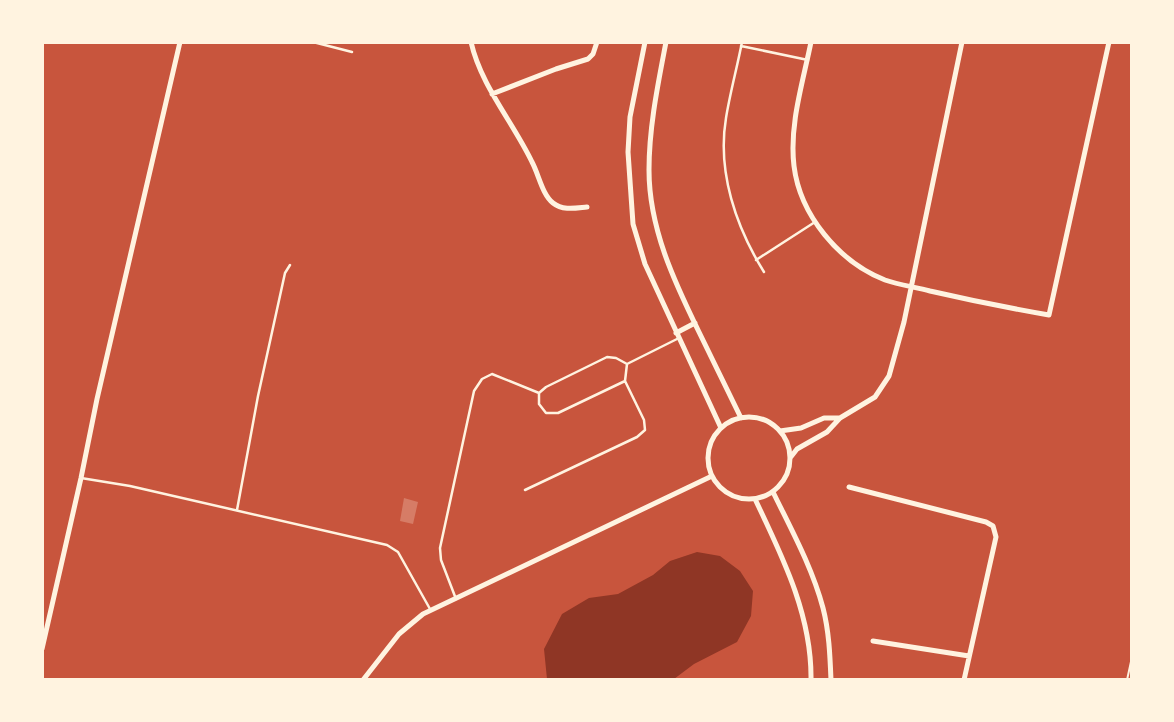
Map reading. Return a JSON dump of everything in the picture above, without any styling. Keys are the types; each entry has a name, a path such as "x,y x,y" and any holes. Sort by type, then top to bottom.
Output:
{"street":[{"path":"42,650 81,478 96,399 180,42"},
{"path":"471,42 474,57 492,94 533,163 545,192 553,203 563,208 587,207"},
{"path":"492,94 556,69 588,59 593,54 597,42"},
{"path":"645,42 630,118 628,152 632,215 645,264 721,428"},
{"path":"666,42 651,136 649,170 651,199 659,235 674,282 741,418"},
{"path":"811,42 797,113 794,138 794,167 801,193 815,222 831,243 855,264 885,280 979,302 1049,315 1109,42"},
{"path":"790,458 797,449 827,432 840,418 875,397 889,376 904,322 962,42"},
{"path":"677,335 695,323"},
{"path":"752,417 772,424 780,431 787,444 790,458 788,471 782,483 773,492 755,499 742,499 730,495 719,487 708,466 708,451 714,436 730,421 741,418 752,417"},
{"path":"780,431 800,428 824,418 840,418"},
{"path":"363,680 387,647 423,614 712,476"},
{"path":"848,488 986,522 993,526 996,537 964,680"},
{"path":"773,492 802,550 820,599 829,642 832,680"},
{"path":"755,499 787,566 799,602 808,634 811,680"},
{"path":"873,641 969,656"}],"lane":[{"path":"313,42 352,52"},
{"path":"764,272 740,228 732,204 726,175 724,147 726,120 741,44 808,60"},
{"path":"756,260 815,222"},
{"path":"237,510 258,396 285,273 290,264"},
{"path":"627,364 677,335"},
{"path":"539,392 606,357 616,358 627,364"},
{"path":"525,490 637,437 645,430 644,420 625,381 627,364"},
{"path":"456,599 441,560 440,548 474,391 482,379 492,374 539,392"},
{"path":"539,392 539,404 546,412 558,413 625,381"},
{"path":"81,478 130,486 387,544 398,552 431,610"}],"path":[{"path":"1127,680 1132,658"}],"shaded area":[{"path":"697,552 720,556 740,571 753,591 751,616 737,642 694,664 674,679 547,679 544,649 562,614 589,598 618,594 653,575 670,561"}],"building":[{"path":"404,498 418,502 413,524 400,521"}]}
